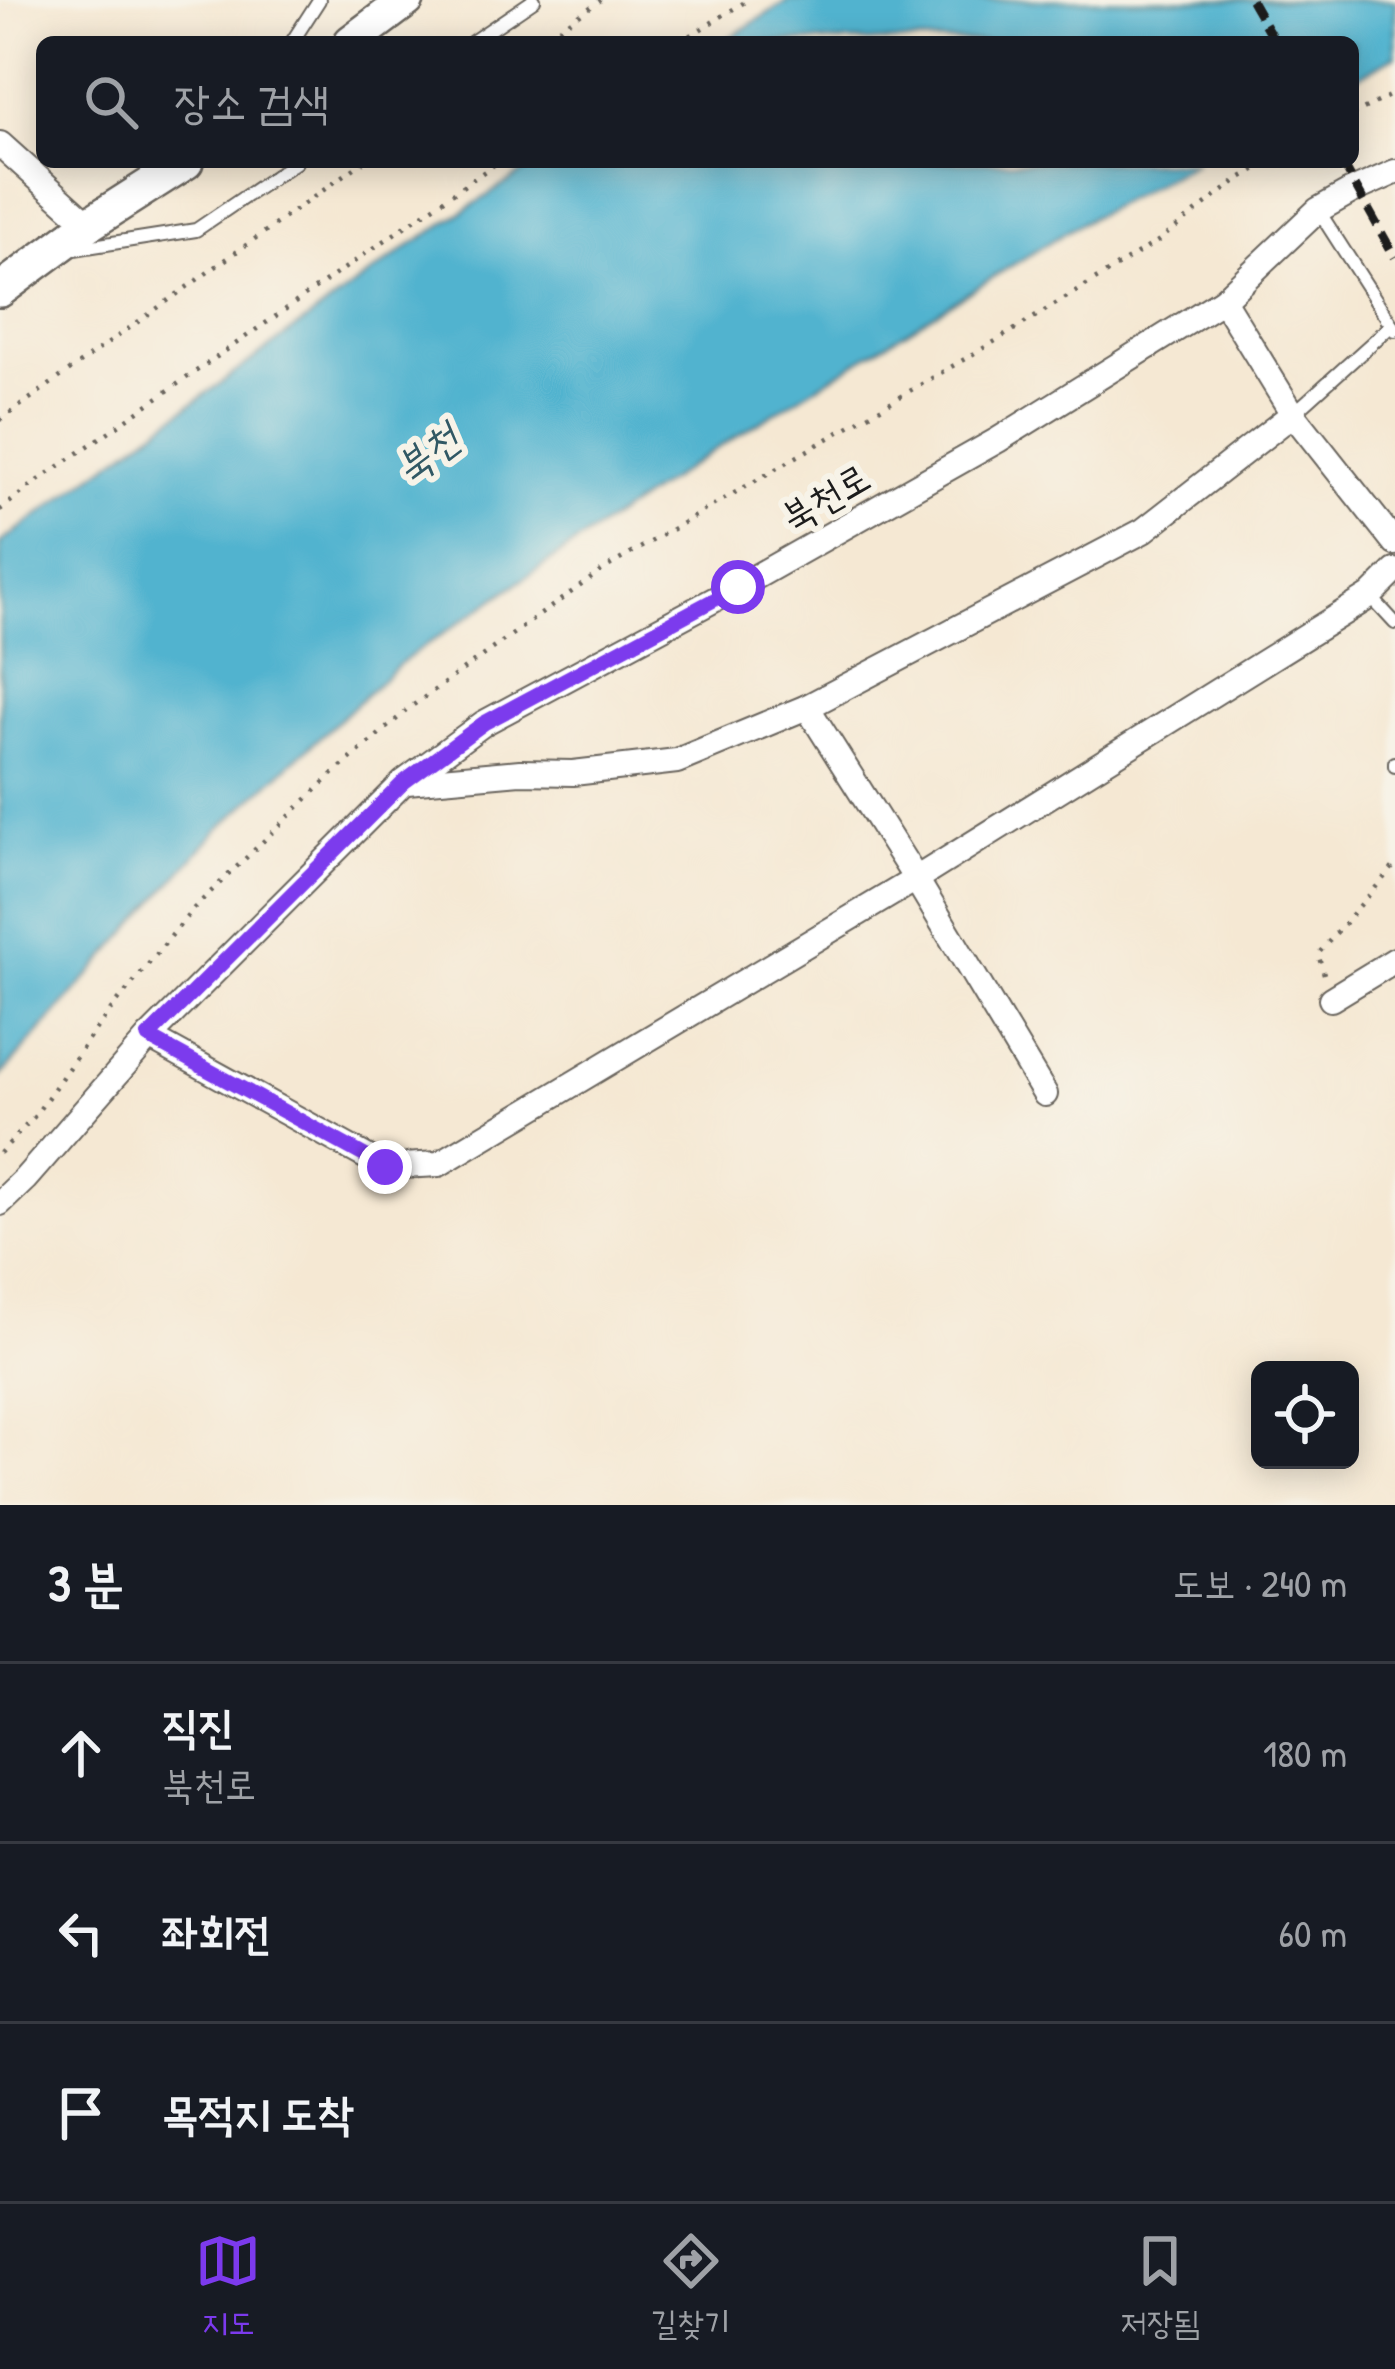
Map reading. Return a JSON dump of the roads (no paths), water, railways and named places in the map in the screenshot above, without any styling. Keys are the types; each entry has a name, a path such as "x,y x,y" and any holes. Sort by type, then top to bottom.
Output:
{"street":[{"path":"359,36 407,0"},
{"path":"0,143 88,224"},
{"path":"0,290 88,224 177,168"},
{"name":"북천로","path":"0,1203 148,1037 404,782 484,723 998,440 1223,300 1318,210 1395,172"},
{"path":"1223,300 1293,414 1395,543"},
{"path":"404,782 573,772 676,760 807,707 1143,531 1293,414"},
{"path":"148,1037 385,1167 439,1164 916,880 1370,596 1395,572"},
{"path":"807,707 1045,1094"},
{"path":"1331,999 1395,960"}],"lane":[{"path":"296,36 320,0"},
{"path":"481,36 534,0"},
{"path":"55,252 196,230 287,168"},
{"path":"1293,414 1394,328 1318,210"},
{"path":"1370,596 1395,622"},
{"path":"0,1192 26,1179"}],"water":[{"path":"789,0 1395,0 1395,56 1359,76 1359,36 732,36"},
{"name":"북천","path":"530,168 1185,168 1079,224 708,454 403,661 217,831 0,1077 0,543 408,247"}],"railway":[{"path":"1251,0 1272,36"},
{"path":"1345,168 1395,257"}]}
